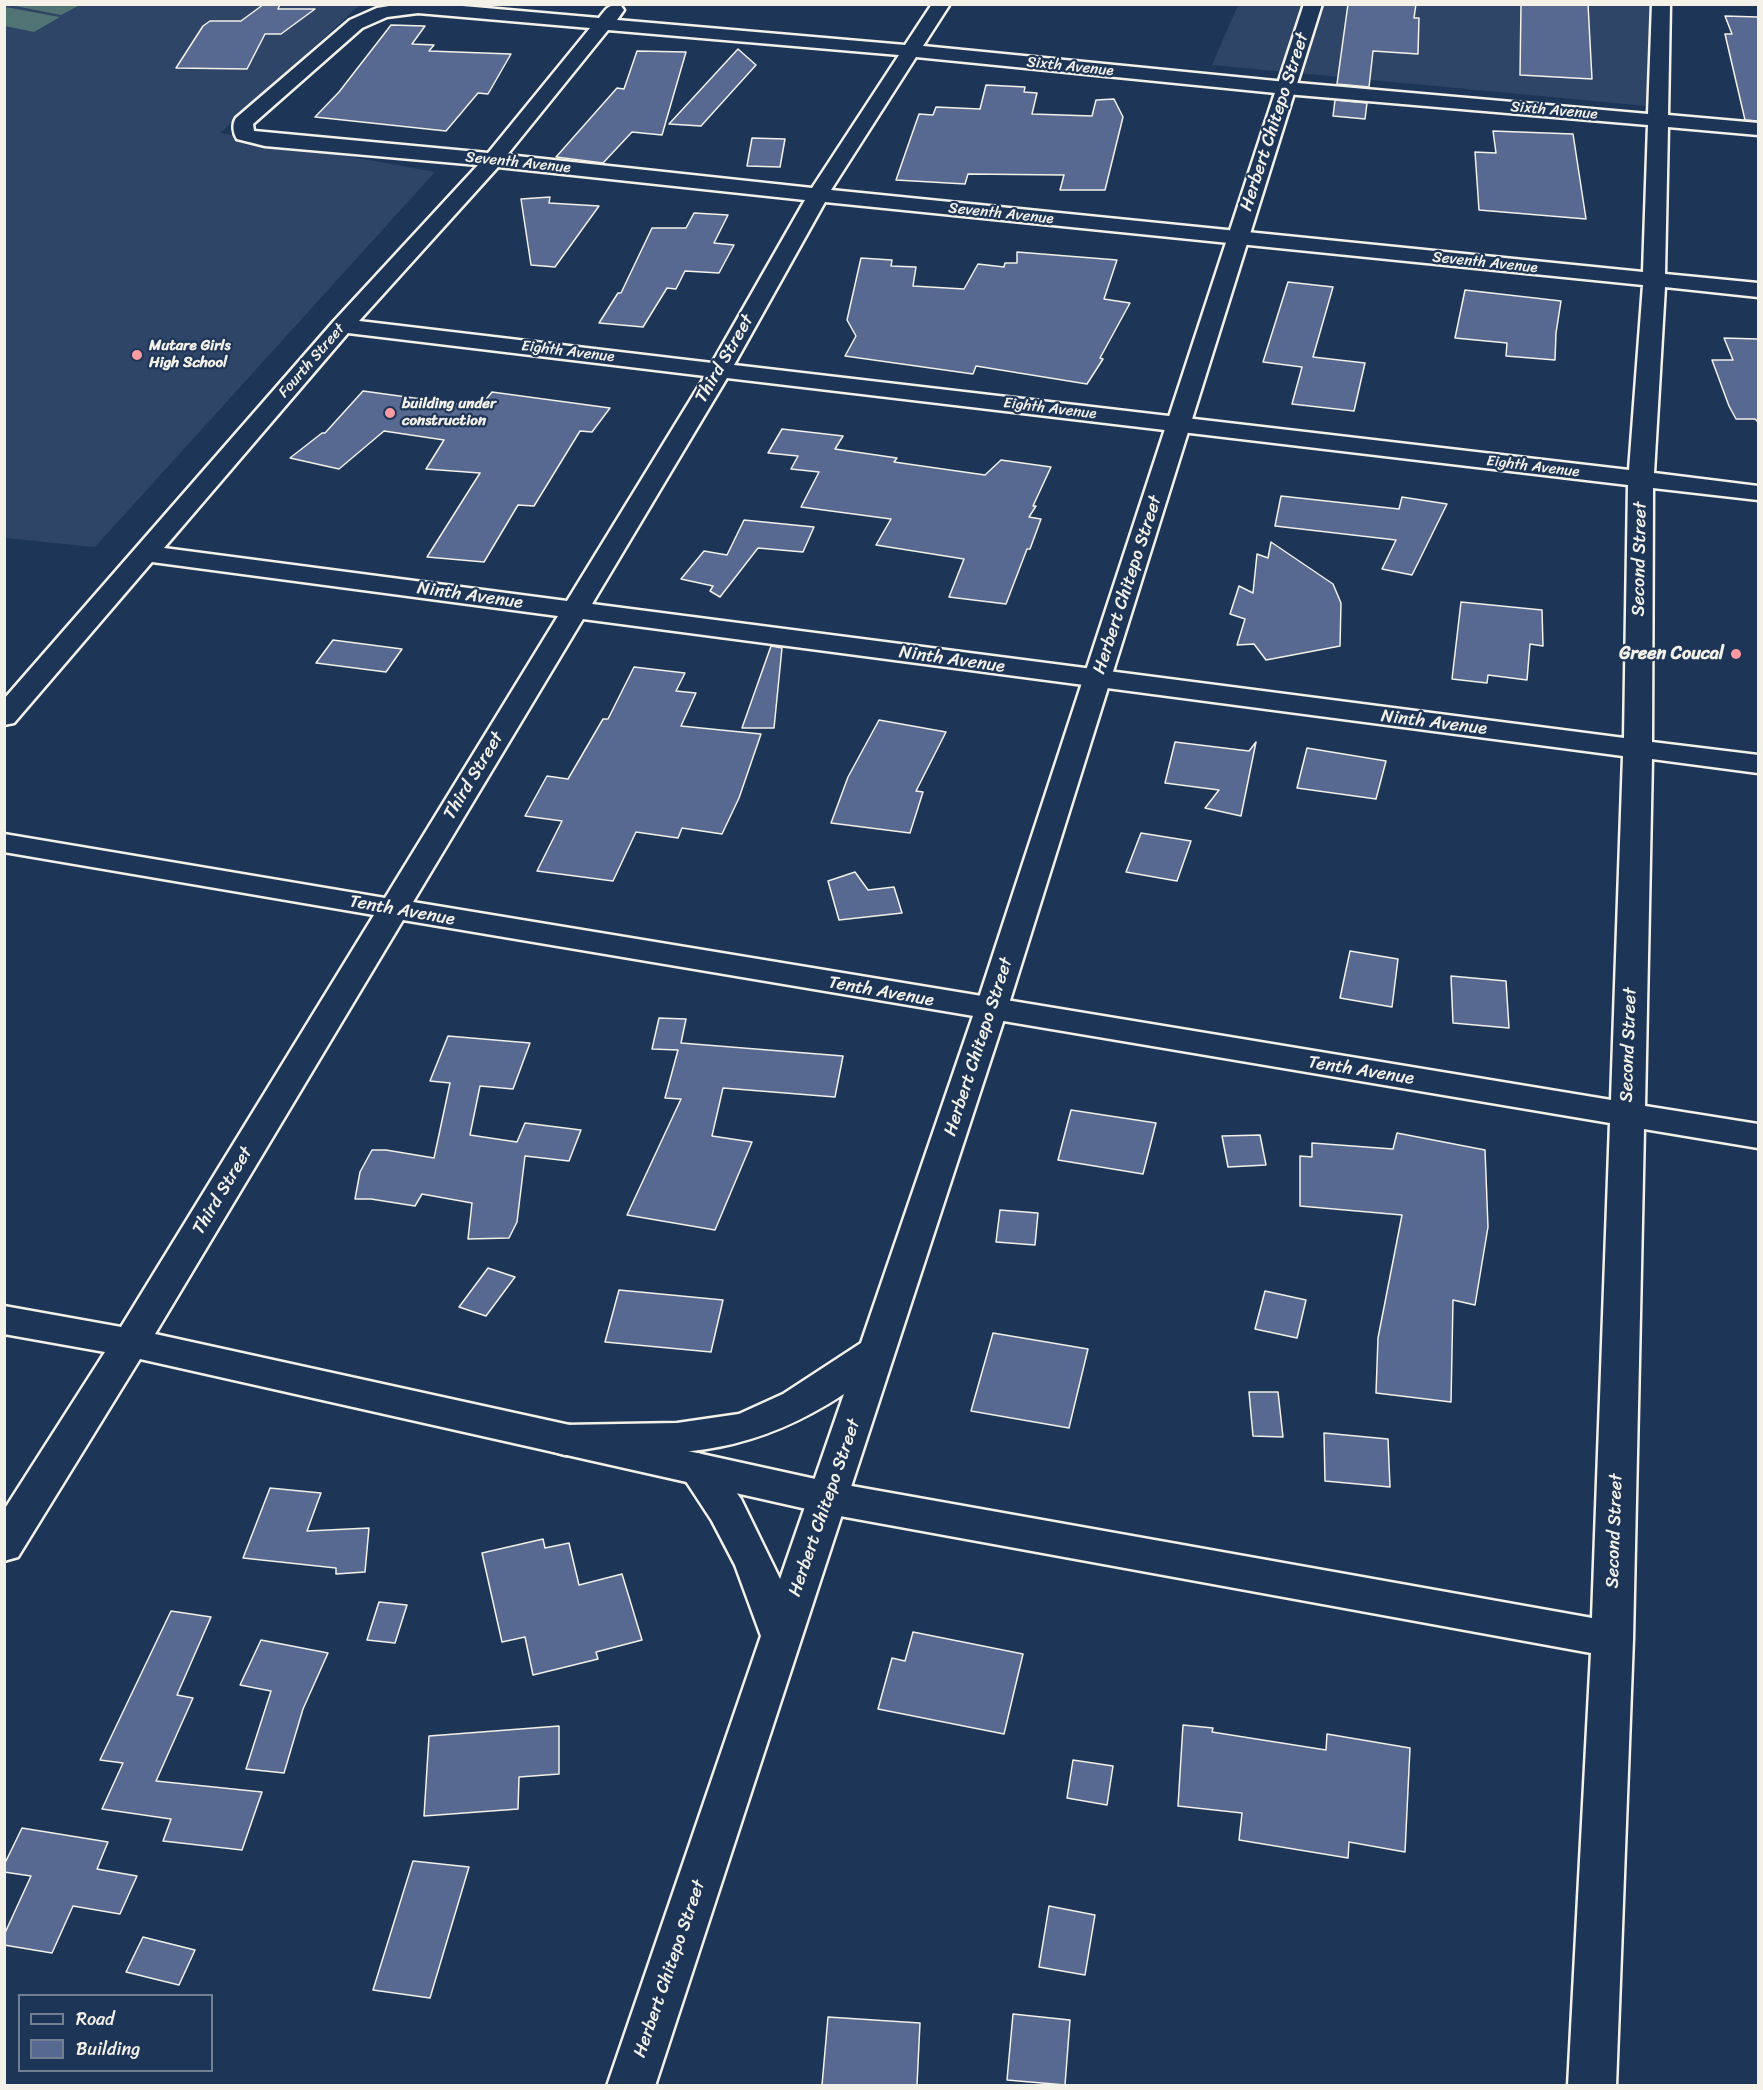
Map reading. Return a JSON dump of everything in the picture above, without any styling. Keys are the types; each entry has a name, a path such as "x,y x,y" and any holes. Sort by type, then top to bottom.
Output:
{"street":[{"name":"Fourth Street","path":"4,717 342,326 493,160 620,4"},
{"name":"Third Street","path":"4,1545 131,1343 720,370 818,195 913,51 941,4"},
{"name":"Herbert Chitepo Street","path":"631,2085 991,1010 1313,4"},
{"name":"Second Street","path":"1592,2085 1612,1639 1638,749 1641,480 1654,279 1661,4"},
{"name":"Sixth Avenue","path":"244,135 243,122 356,24 382,12 418,8 1758,129"},
{"name":"Seventh Avenue","path":"244,135 265,140 493,160 1758,290"},
{"name":"Eighth Avenue","path":"342,326 1758,493"},
{"name":"Ninth Avenue","path":"146,553 1097,680 1758,764"},
{"name":"Tenth Avenue","path":"4,843 991,1010 1758,1136"},
{"path":"4,1320 131,1343 829,1498 1612,1639"},
{"path":"565,1440 694,1437 742,1428 801,1403 878,1352"},
{"path":"698,1469 727,1510 751,1556 782,1638"}],"shaded area":[{"name":"Mutare Girls High School","path":"5,5 360,5 220,133 435,172 95,547 5,538"},
{"path":"1238,5 1659,5 1657,107 1212,65"}],"green space":[{"path":"5,4 80,4 80,5 61,15"},
{"path":"5,7 60,17 34,32 5,26"}],"building":[{"path":"264,4 280,4 278,9 315,9 281,34 265,34 247,69 176,68 203,26 210,21 241,21"},
{"path":"1348,4 1416,4 1414,18 1419,18 1418,54 1373,51 1369,87 1337,84"},
{"path":"1521,4 1588,4 1592,79 1520,75"},
{"path":"1725,16 1758,17 1758,121 1745,120 1725,34 1732,34"},
{"path":"391,25 425,26 412,44 434,45 429,51 511,54 488,94 478,93 446,131 315,117 339,92"},
{"path":"738,49 756,65 701,126 669,124"},
{"path":"637,51 686,52 662,135 632,132 603,163 556,157 617,88 624,89"},
{"path":"986,85 1025,87 1024,92 1037,93 1032,114 1092,116 1096,100 1114,99 1123,117 1105,190 1060,190 1064,175 968,174 965,184 896,180 919,114 933,115 936,107 980,109"},
{"path":"1335,100 1367,103 1365,119 1333,116"},
{"path":"1493,131 1573,134 1586,219 1479,210 1475,152 1496,153"},
{"path":"752,138 785,139 780,167 747,166"},
{"path":"550,197 549,203 599,206 555,267 531,265 521,199"},
{"path":"694,213 728,215 714,243 734,245 719,273 685,271 676,289 667,288 643,327 599,323 618,293 621,293 652,228 686,228"},
{"path":"1017,252 1117,260 1104,299 1130,303 1100,358 1103,359 1087,384 976,366 973,374 845,356 856,336 847,320 861,258 892,260 891,266 916,267 913,286 964,289 978,264 1004,267 1005,263 1017,263"},
{"path":"1288,282 1333,287 1313,357 1365,363 1354,411 1292,404 1302,367 1263,362"},
{"path":"1465,290 1561,301 1555,360 1506,356 1507,343 1455,338"},
{"path":"1724,338 1758,339 1758,422 1755,419 1736,419 1729,406 1712,360 1733,360"},
{"path":"363,391 480,407 492,392 610,408 592,432 580,431 534,506 518,505 484,562 427,557 480,473 426,469 444,440 384,431 339,469 290,458 325,433"},
{"path":"782,429 843,436 835,449 897,458 894,462 985,475 1001,460 1051,467 1033,506 1036,506 1029,517 1041,519 1006,604 949,597 964,559 876,545 891,519 801,507 819,472 791,469 798,456 768,453"},
{"path":"1281,496 1399,509 1402,497 1447,504 1412,575 1382,569 1396,540 1275,526"},
{"path":"744,520 814,527 803,552 758,548 720,597 710,591 713,586 681,579 704,551 727,555"},
{"path":"1271,542 1333,584 1341,603 1340,646 1266,660 1254,644 1237,645 1245,619 1230,614 1239,586 1253,593 1257,554 1268,558"},
{"path":"1461,602 1542,610 1543,646 1530,644 1527,680 1488,675 1487,683 1452,679"},
{"path":"333,640 402,649 386,672 316,663"},
{"path":"771,646 782,648 774,728 742,728"},
{"path":"634,667 685,673 676,691 696,693 681,726 761,734 739,798 722,834 682,828 678,838 636,832 613,881 537,871 562,821 525,816 547,776 568,779 603,719 608,719"},
{"path":"879,720 946,732 916,791 923,792 910,833 831,823 848,777"},
{"path":"1175,742 1249,751 1256,742 1241,816 1205,808 1219,790 1165,783"},
{"path":"1307,748 1386,761 1376,799 1297,788"},
{"path":"1141,833 1191,841 1177,881 1126,872"},
{"path":"855,872 868,890 894,887 902,913 839,920 828,881"},
{"path":"1350,951 1398,959 1392,1007 1340,998"},
{"path":"1451,976 1506,981 1509,1028 1453,1023"},
{"path":"659,1018 686,1019 681,1043 843,1056 835,1097 723,1088 712,1136 752,1142 715,1230 627,1215 681,1099 665,1098 678,1050 652,1049"},
{"path":"448,1036 530,1043 513,1089 480,1086 470,1135 517,1142 525,1123 581,1130 569,1161 525,1156 517,1222 509,1238 468,1239 472,1203 422,1194 415,1206 371,1199 355,1199 360,1172 372,1150 434,1158 450,1083 430,1081"},
{"path":"1071,1110 1156,1123 1143,1174 1058,1160"},
{"path":"1397,1133 1485,1150 1488,1227 1475,1305 1453,1300 1451,1402 1376,1393 1378,1338 1402,1215 1300,1206 1300,1156 1312,1157 1312,1143 1393,1149"},
{"path":"1260,1135 1266,1165 1228,1167 1222,1136"},
{"path":"1000,1210 1038,1213 1035,1245 996,1242"},
{"path":"488,1268 515,1277 486,1316 459,1307"},
{"path":"619,1290 723,1300 711,1352 605,1342"},
{"path":"1265,1291 1306,1300 1297,1338 1255,1329"},
{"path":"993,1333 1088,1349 1069,1428 971,1411"},
{"path":"1249,1392 1278,1392 1283,1437 1253,1436"},
{"path":"1324,1433 1388,1439 1390,1487 1325,1481"},
{"path":"270,1488 321,1493 307,1531 369,1528 365,1572 336,1574 336,1568 243,1558"},
{"path":"543,1539 545,1548 569,1543 579,1585 622,1574 642,1640 596,1652 598,1659 533,1675 525,1637 502,1642 482,1553"},
{"path":"379,1602 407,1605 395,1643 367,1640"},
{"path":"171,1611 211,1617 177,1695 193,1698 156,1781 262,1792 242,1850 163,1841 171,1819 102,1809 123,1763 100,1760"},
{"path":"913,1632 1023,1654 1004,1734 878,1709 892,1658 905,1661"},
{"path":"261,1640 328,1653 303,1709 284,1773 246,1769 271,1691 240,1685"},
{"path":"1183,1725 1213,1728 1212,1732 1326,1750 1327,1734 1410,1748 1405,1852 1349,1842 1348,1858 1239,1840 1242,1813 1178,1806"},
{"path":"559,1726 559,1774 519,1777 518,1809 424,1816 429,1736"},
{"path":"1073,1760 1113,1766 1107,1805 1067,1798"},
{"path":"22,1828 108,1842 97,1869 137,1876 120,1914 73,1906 52,1953 4,1945 4,1935 31,1876 4,1872 4,1865"},
{"path":"413,1861 469,1867 430,1998 373,1990"},
{"path":"1049,1906 1095,1915 1085,1975 1039,1967"},
{"path":"143,1937 195,1950 179,1985 126,1972"},
{"path":"1013,2014 1070,2020 1065,2085 1007,2080"},
{"path":"828,2017 920,2023 917,2085 822,2085"}],"place":[{"name":"Mutare Girls High School","path":"137,355"},
{"name":"building under construction","path":"390,413"},
{"name":"Green Coucal","path":"1736,654"}]}
